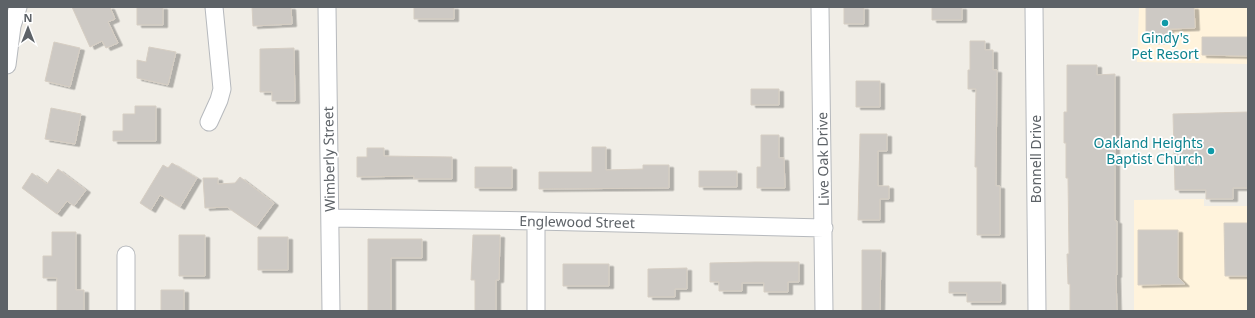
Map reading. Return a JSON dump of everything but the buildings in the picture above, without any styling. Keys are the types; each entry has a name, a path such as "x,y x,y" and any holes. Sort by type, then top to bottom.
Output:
{"street":[{"path":"7,65 12,26 18,7"},
{"path":"209,122 220,100 222,89 214,7"},
{"name":"Wimberly Street","path":"326,7 330,218 330,311"},
{"name":"Live Oak Drive","path":"820,7 824,311"},
{"name":"Bonnell Drive","path":"1034,7 1037,311"},
{"name":"Englewood Street","path":"330,218 536,220 824,228"},
{"path":"536,220 536,311"},
{"path":"126,255 126,311"}],"shaded area":[{"path":"1139,7 1248,7 1248,64 1137,62"},
{"path":"1204,199 1204,206 1248,206 1248,311 1134,311 1134,200"}],"place":[{"name":"Gindy's Pet Resort","path":"1165,23"},
{"name":"Oakland Heights Baptist Church","path":"1211,151"}]}
